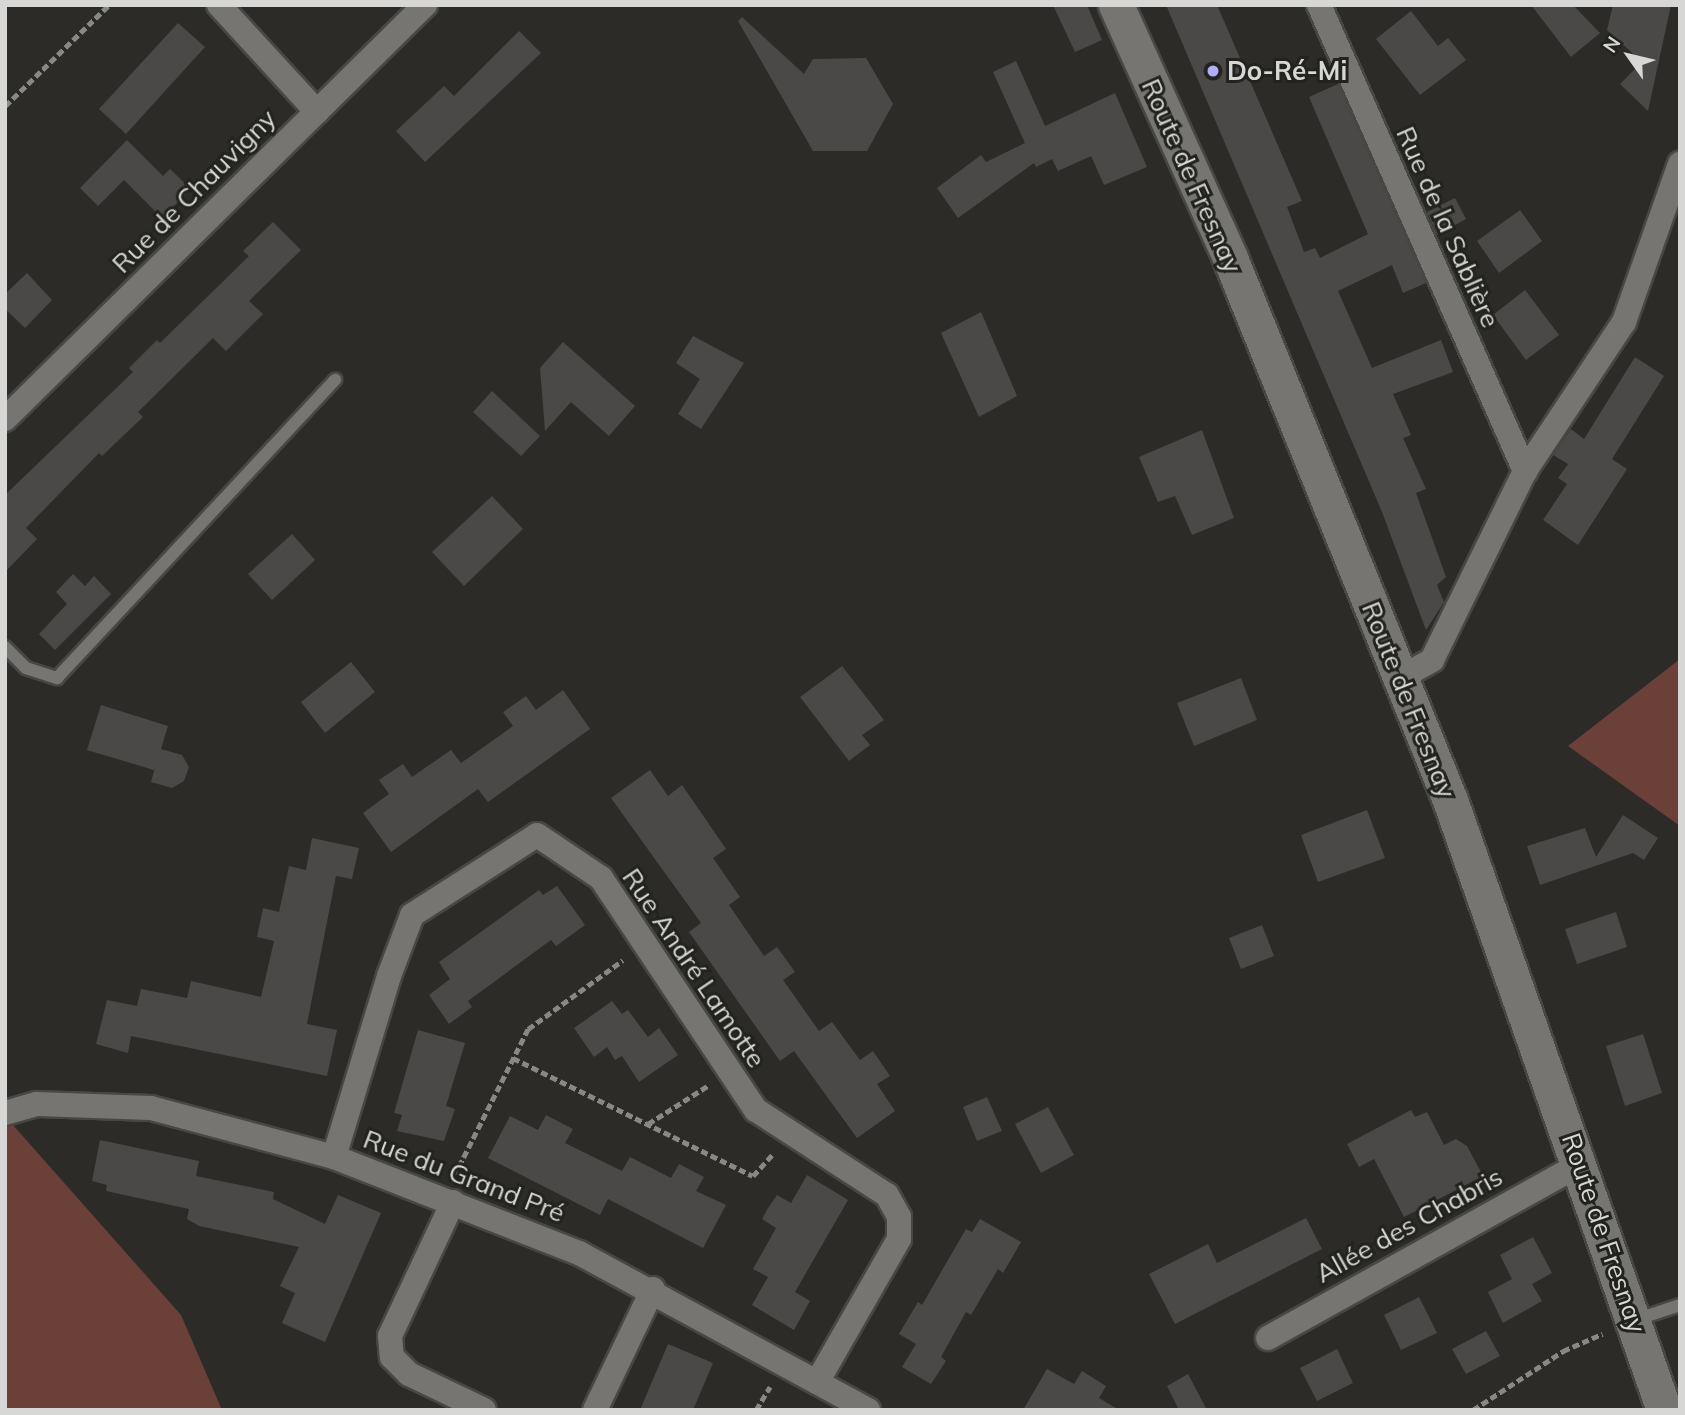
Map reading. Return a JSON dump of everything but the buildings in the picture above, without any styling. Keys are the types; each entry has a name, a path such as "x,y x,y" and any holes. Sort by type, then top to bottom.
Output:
{"street":[{"path":"219,5 317,112"},
{"name":"Rue de Chauvigny","path":"5,419 425,5"},
{"name":"Route de Fresnay","path":"1116,5 1230,258 1450,800 1635,1320 1664,1410"},
{"name":"Rue de la Sablière","path":"1319,5 1525,471"},
{"path":"1400,678 1432,660 1525,471 1625,322 1680,164"},
{"name":"Rue André Lamotte","path":"334,1157 389,976 412,915 537,835 601,878 728,1073 756,1110 887,1195 899,1217 899,1239 817,1382"},
{"name":"Rue du Grand Pré","path":"5,1113 37,1104 151,1108 334,1157 579,1252 653,1289 869,1410"},
{"name":"Allée des Chabris","path":"1268,1338 1580,1164"},
{"path":"448,1200 390,1336 392,1357 409,1374 484,1410"},
{"path":"595,1410 653,1289"}],"lane":[{"path":"5,647 26,668 57,678 335,380"},
{"path":"1635,1320 1680,1306"}],"path":[{"path":"5,106 109,5"},
{"path":"448,1200 528,1028 644,945"},
{"path":"513,1058 753,1176 791,1134"},
{"path":"648,1124 728,1073"},
{"path":"1473,1410 1563,1351 1635,1320"}],"shaded area":[{"path":"1680,659 1680,826 1568,746"},
{"path":"5,1116 181,1315 222,1410 5,1410"}],"place":[{"name":"Do-Ré-Mi","path":"1213,71"}]}
